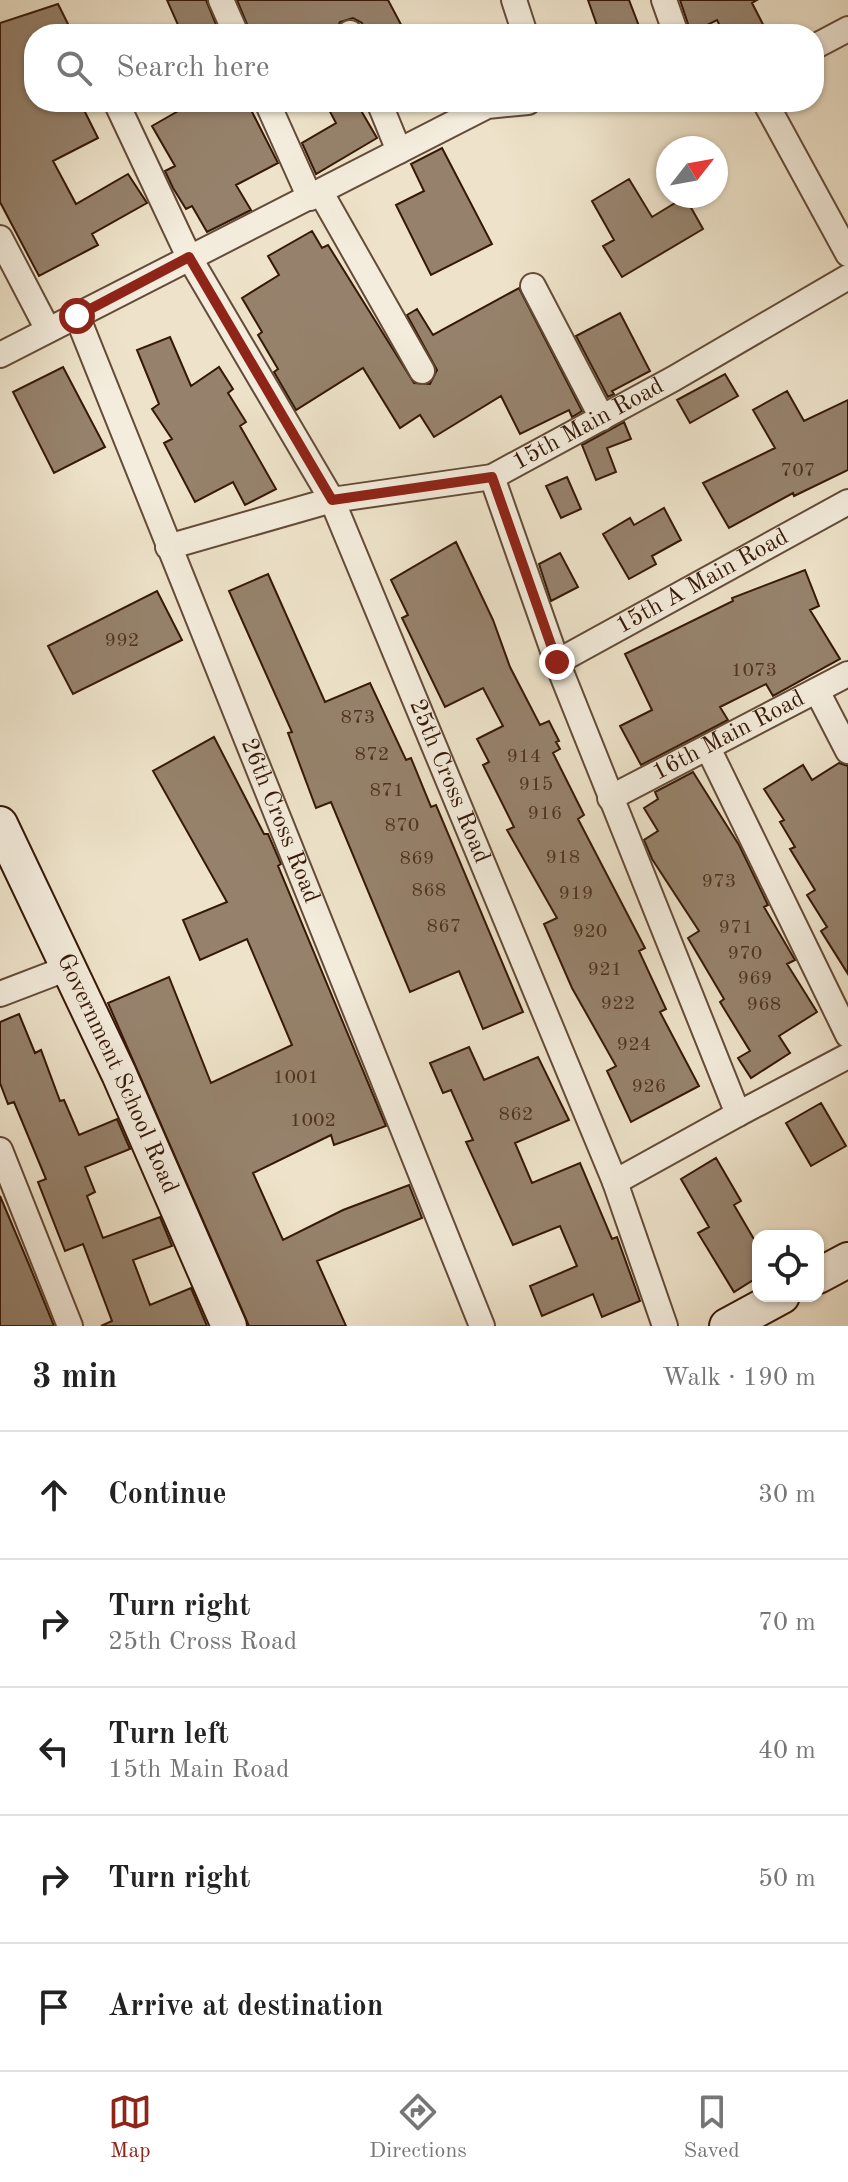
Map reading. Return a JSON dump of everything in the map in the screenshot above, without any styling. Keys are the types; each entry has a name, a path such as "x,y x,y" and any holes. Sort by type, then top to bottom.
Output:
{"main road":[{"name":"Government School Road","path":"0,824 119,1074 229,1326"},
{"path":"824,1273 848,1260"},
{"path":"727,1326 771,1302"}],"street":[{"path":"221,0 232,24"},
{"path":"514,0 522,24"},
{"path":"664,0 672,24"},
{"path":"824,42 848,29"},
{"name":"25th Cross Road","path":"121,112 189,257 332,500 615,1182 665,1326"},
{"path":"272,112 316,195 422,371"},
{"path":"383,112 399,151"},
{"path":"0,355 316,195 466,112"},
{"path":"770,112 848,254"},
{"path":"0,238 48,330"},
{"name":"15th Main Road","path":"168,547 332,500 492,477 602,418 848,277"},
{"path":"533,286 602,418"},
{"name":"26th Cross Road","path":"77,316 482,1326"},
{"path":"492,477 557,662 738,1114"},
{"name":"15th A Main Road","path":"557,662 848,502"},
{"name":"16th Main Road","path":"610,798 848,674"},
{"path":"817,691 848,751"},
{"path":"708,748 848,1035"},
{"path":"0,994 68,968"},
{"path":"615,1182 848,1056"},
{"path":"0,1150 70,1326"}],"building":[{"path":"167,0 206,0 216,24 178,24"},
{"path":"237,0 388,0 401,24 362,24 353,18 339,24 247,24"},
{"path":"588,0 629,0 638,24 596,24"},
{"path":"680,0 757,0 752,3 763,24 719,24 717,20 709,24 688,24"},
{"path":"58,4 68,24 24,24 24,112 85,112 98,138 53,161 76,204 128,174 147,203 92,234 98,245 39,276 0,202 0,23"},
{"path":"176,112 252,112 278,163 236,185 251,210 207,232 192,206 186,209 173,188 165,171 175,166 152,126"},
{"path":"330,112 362,112 377,138 316,174 302,143 336,123"},
{"path":"442,148 492,244 431,275 396,205 424,191 411,164"},
{"path":"629,179 652,217 667,208 691,208 703,229 622,277 603,246 614,240 592,201"},
{"path":"312,231 322,248 328,245 414,383 430,384 437,370 407,315 417,309 433,335 519,288 582,411 572,417 569,410 520,434 501,396 434,437 420,415 400,428 363,368 296,410 274,372 278,369 258,335 262,332 242,298 279,275 268,256"},
{"path":"620,313 650,371 612,391 614,394 608,397 576,336"},
{"path":"170,337 191,386 219,367 233,389 228,393 246,422 240,426 276,489 245,505 233,482 195,502 164,443 172,439 152,409 159,404 137,350"},
{"path":"63,367 105,447 54,473 13,392"},
{"path":"725,374 738,396 690,423 677,400"},
{"path":"787,391 804,421 848,400 848,470 794,496 793,493 729,528 703,483 775,448 753,410"},
{"path":"624,422 631,439 607,448 616,472 596,480 582,445"},
{"path":"567,477 581,509 561,518 546,486"},
{"path":"664,508 681,540 652,556 656,564 629,579 603,534 630,518 634,525"},
{"path":"456,542 493,620 510,667 540,725 549,721 559,741 556,742 560,749 553,753 584,815 578,819 645,948 639,951 666,1009 660,1012 699,1086 631,1122 607,1071 616,1066 572,988 544,924 557,918 507,830 514,827 483,765 489,762 477,739 503,726 483,688 445,707 402,618 408,615 391,580"},
{"path":"560,553 578,587 551,601 539,564"},
{"path":"805,570 819,606 810,610 840,659 773,696 766,684 720,707 728,720 641,765 620,726 652,710 625,654 733,601 732,598"},
{"path":"268,574 325,702 370,683 406,760 411,758 431,807 436,805 523,1012 483,1029 459,971 410,992 331,802 316,808 288,733 292,732 229,591"},
{"path":"157,591 182,640 73,694 48,646"},
{"path":"214,737 264,834 268,834 281,864 278,866 386,1126 334,1145 331,1135 253,1173 283,1240 343,1210 409,1185 422,1218 317,1261 346,1326 249,1326 108,1003 169,977 211,1083 292,1045 247,939 200,960 183,920 227,902 153,771"},
{"path":"839,763 848,766 848,974 821,931 827,927 807,895 815,890 790,849 795,847 780,822 784,820 764,789 803,765 812,780"},
{"path":"693,772 739,845 768,905 764,907 795,960 787,964 817,1012 779,1036 790,1053 751,1078 738,1058 750,1051 720,1002 724,999 688,938 699,931 652,859 644,840 658,831 644,808 658,799 655,792"},
{"path":"19,1014 35,1053 41,1050 60,1101 64,1100 79,1135 117,1119 130,1149 85,1167 95,1192 87,1196 103,1238 160,1217 172,1246 133,1260 150,1305 191,1288 207,1326 101,1326 112,1321 83,1244 65,1251 38,1182 46,1179 14,1102 8,1104 0,1083 0,1022"},
{"path":"469,1047 484,1080 538,1057 569,1120 515,1143 532,1183 580,1163 612,1239 617,1237 640,1301 602,1317 593,1294 542,1316 530,1286 577,1266 560,1226 513,1245 466,1142 473,1140 451,1090 443,1093 430,1063"},
{"path":"821,1103 846,1146 811,1166 786,1123"},
{"path":"716,1158 741,1201 734,1205 752,1236 752,1281 734,1292 698,1233 709,1227 681,1179"},
{"path":"0,1196 30,1267 54,1326 0,1326"}],"route":[{"path":"77,316 189,257 332,500 492,477 557,662"}]}
